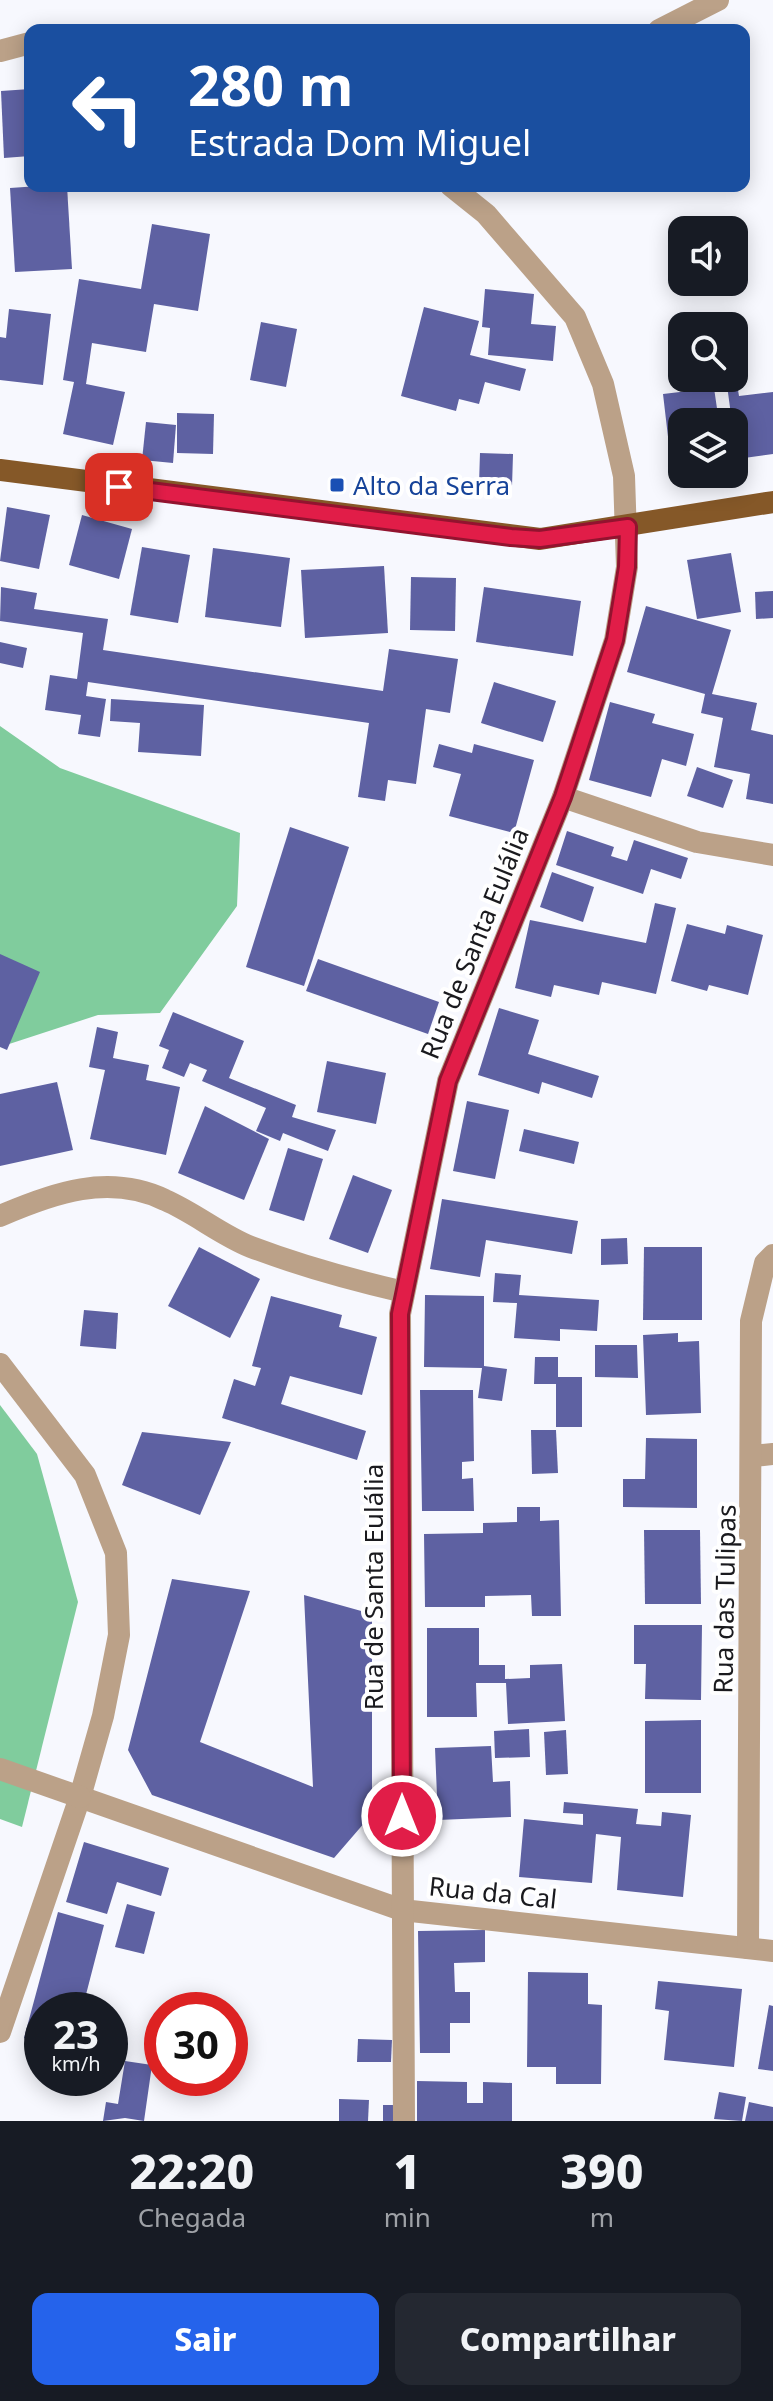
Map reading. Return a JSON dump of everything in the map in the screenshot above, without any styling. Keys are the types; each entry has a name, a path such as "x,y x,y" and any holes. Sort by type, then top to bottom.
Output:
{"main road":[{"path":"0,470 540,539 773,502"}],"street":[{"path":"671,24 718,0"},
{"path":"0,51 24,45"},
{"name":"Rua de Santa Eulália","path":"404,2121 400,1314 448,1081 563,797 615,640 627,567 624,476 603,384 575,317 486,214 458,192"},
{"path":"563,797 697,842 773,855"},
{"path":"0,1216 52,1194 102,1186 162,1198 248,1246 344,1279 404,1292"},
{"name":"Rua das Tulipas","path":"748,1948 763,1455 751,1321 765,1263 773,1255"},
{"path":"0,1364 85,1475 116,1553 119,1635 103,1716 80,1797 0,2032"},
{"name":"Rua da Cal","path":"0,1769 402,1910 773,1951"}],"green space":[{"path":"0,726 60,768 240,833 237,906 160,1013 98,1015 0,1047"},
{"path":"0,1405 37,1454 78,1602 22,1827 0,1819"}],"building":[{"path":"24,89 24,156 4,158 1,91"},
{"path":"24,187 24,192 67,192 72,269 15,272 10,188"},
{"path":"152,224 210,234 198,311 154,304 146,352 92,343 86,384 125,392 113,445 63,434 74,382 63,380 79,279 141,289"},
{"path":"485,289 534,294 531,324 556,326 553,361 488,355 490,328 482,327"},
{"path":"424,307 479,321 470,355 526,369 520,391 485,382 479,404 459,399 456,411 401,396"},
{"path":"9,309 51,314 43,385 0,380 0,337 6,338"},
{"path":"261,322 297,329 286,387 250,380"},
{"path":"715,392 717,408 668,408 668,437 663,394"},
{"path":"728,392 738,392 739,396 773,392 773,454 748,457 748,408 730,408"},
{"path":"177,413 214,414 213,454 177,453"},
{"path":"146,422 176,425 173,463 142,460"},
{"path":"480,453 513,454 512,486 479,484"},
{"path":"7,507 50,515 39,569 0,561"},
{"path":"82,515 132,529 119,579 69,565"},
{"path":"142,547 190,555 178,623 130,615"},
{"path":"213,548 290,558 281,627 205,617"},
{"path":"731,553 741,612 697,619 687,560"},
{"path":"384,566 388,633 305,638 301,570"},
{"path":"411,577 456,578 455,631 410,630"},
{"path":"1,587 37,593 34,609 108,619 103,650 383,691 389,649 458,659 450,713 426,709 416,784 388,780 385,801 358,797 369,723 88,682 86,696 106,699 100,737 78,734 81,715 45,710 50,675 77,679 83,633 0,621"},
{"path":"484,587 581,601 573,656 476,642"},
{"path":"773,591 773,618 756,619 755,592"},
{"path":"646,606 731,630 712,694 757,703 751,730 773,735 773,804 746,799 750,774 714,767 723,718 701,713 705,694 627,672"},
{"path":"0,642 27,648 23,668 0,663"},
{"path":"494,682 556,701 543,742 481,723"},
{"path":"111,699 204,705 201,756 138,752 140,723 110,721"},
{"path":"610,702 655,714 652,723 694,734 686,766 662,759 651,797 589,780"},
{"path":"439,744 472,753 474,744 534,760 514,833 449,816 461,774 433,767"},
{"path":"697,767 733,780 723,808 687,796"},
{"path":"290,827 349,847 304,986 246,967"},
{"path":"567,831 614,847 611,856 627,861 634,840 688,858 681,879 651,869 643,894 556,865"},
{"path":"552,872 594,887 583,922 540,907"},
{"path":"655,903 676,908 656,994 602,982 599,995 554,985 551,997 515,988 530,920 646,943"},
{"path":"687,924 725,934 727,925 763,935 748,995 709,985 707,991 671,981"},
{"path":"0,954 40,972 7,1050 0,1047"},
{"path":"318,959 439,1002 428,1034 306,991"},
{"path":"499,1008 539,1020 528,1054 599,1076 592,1098 542,1082 539,1094 478,1075"},
{"path":"173,1012 244,1041 229,1078 296,1105 292,1117 336,1130 328,1151 283,1133 280,1141 256,1131 266,1108 202,1081 207,1070 190,1063 184,1077 162,1068 169,1050 159,1046"},
{"path":"97,1027 118,1032 113,1058 149,1065 146,1080 180,1087 166,1155 90,1139 105,1070 89,1067"},
{"path":"327,1061 386,1073 376,1124 317,1112"},
{"path":"57,1082 73,1150 0,1166 0,1094"},
{"path":"467,1101 509,1110 495,1179 453,1171"},
{"path":"205,1106 269,1139 244,1200 178,1173"},
{"path":"524,1129 579,1142 574,1164 519,1151"},
{"path":"288,1148 323,1159 304,1221 269,1210"},
{"path":"353,1175 392,1190 368,1253 329,1239"},
{"path":"442,1199 578,1221 572,1254 486,1240 480,1277 430,1269"},
{"path":"627,1238 628,1264 601,1265 601,1239"},
{"path":"199,1247 260,1279 230,1338 168,1306"},
{"path":"644,1247 702,1247 702,1320 643,1320"},
{"path":"495,1273 521,1275 519,1295 599,1300 597,1331 560,1329 560,1341 514,1338 517,1303 493,1302"},
{"path":"425,1295 484,1296 484,1366 507,1369 502,1401 478,1398 482,1368 424,1367"},
{"path":"271,1296 342,1315 339,1327 377,1337 362,1395 290,1376 281,1404 366,1431 357,1460 222,1418 234,1379 255,1386 261,1368 252,1366"},
{"path":"84,1310 118,1313 116,1349 80,1346"},
{"path":"678,1333 678,1342 699,1341 701,1413 646,1415 643,1335"},
{"path":"595,1345 637,1345 638,1378 595,1377"},
{"path":"535,1357 558,1357 558,1377 582,1377 582,1427 556,1427 556,1384 534,1384"},
{"path":"420,1390 473,1390 474,1461 462,1462 462,1479 473,1478 474,1511 422,1511"},
{"path":"531,1430 556,1430 558,1473 532,1474"},
{"path":"142,1432 231,1442 200,1515 122,1485"},
{"path":"646,1438 697,1439 697,1508 623,1507 623,1479 645,1479"},
{"path":"517,1507 540,1507 540,1521 559,1520 561,1616 532,1616 531,1595 485,1596 485,1607 425,1607 424,1534 483,1533 483,1523 517,1522"},
{"path":"644,1530 700,1530 701,1604 645,1604"},
{"path":"172,1579 250,1591 200,1742 313,1787 304,1595 372,1614 372,1814 334,1858 152,1795 128,1750"},
{"path":"634,1625 702,1625 701,1700 645,1699 646,1664 634,1664"},
{"path":"427,1628 479,1628 479,1665 505,1665 505,1679 530,1678 530,1665 562,1664 565,1721 508,1724 506,1683 476,1683 477,1717 427,1717"},
{"path":"701,1720 701,1793 645,1793 645,1721"},
{"path":"529,1729 530,1757 495,1758 494,1731"},
{"path":"566,1730 568,1774 546,1775 544,1732"},
{"path":"491,1746 493,1782 510,1781 511,1817 438,1820 435,1748"},
{"path":"564,1802 638,1809 636,1824 661,1826 662,1812 691,1815 683,1897 617,1890 621,1837 596,1834 592,1883 519,1877 524,1819 583,1825 583,1814 563,1813"},
{"path":"84,1842 169,1868 161,1896 117,1882 107,1914 66,1902"},
{"path":"127,1904 155,1912 144,1954 115,1947"},
{"path":"58,1912 104,1925 87,1992 36,1992"},
{"path":"485,1930 485,1962 454,1963 455,1992 470,1992 470,2023 450,2023 450,2053 420,2053 418,1931"},
{"path":"528,1972 588,1973 588,2004 602,2005 601,2084 556,2084 556,2067 527,2067"},
{"path":"658,1981 742,1989 734,2067 664,2060 669,2011 655,2009"},
{"path":"769,2005 773,2006 773,2071 758,2069"},
{"path":"358,2039 392,2040 391,2062 357,2062"},
{"path":"128,2061 144,2064 144,2096 148,2096 144,2121 125,2118 103,2121 106,2102 118,2104 119,2096 128,2096"},
{"path":"417,2081 467,2082 467,2103 483,2103 483,2082 512,2083 512,2121 417,2121"},
{"path":"719,2092 746,2097 742,2121 714,2119"},
{"path":"339,2099 369,2100 368,2121 339,2121"},
{"path":"749,2102 773,2107 773,2121 745,2121"},
{"path":"383,2105 393,2105 393,2121 383,2121"}],"place":[{"name":"Alto da Serra","path":"337,485"}],"route":[{"path":"119,487 511,537 540,539 628,527 627,567 615,640 563,797 448,1081 400,1314 402,1816"}]}
